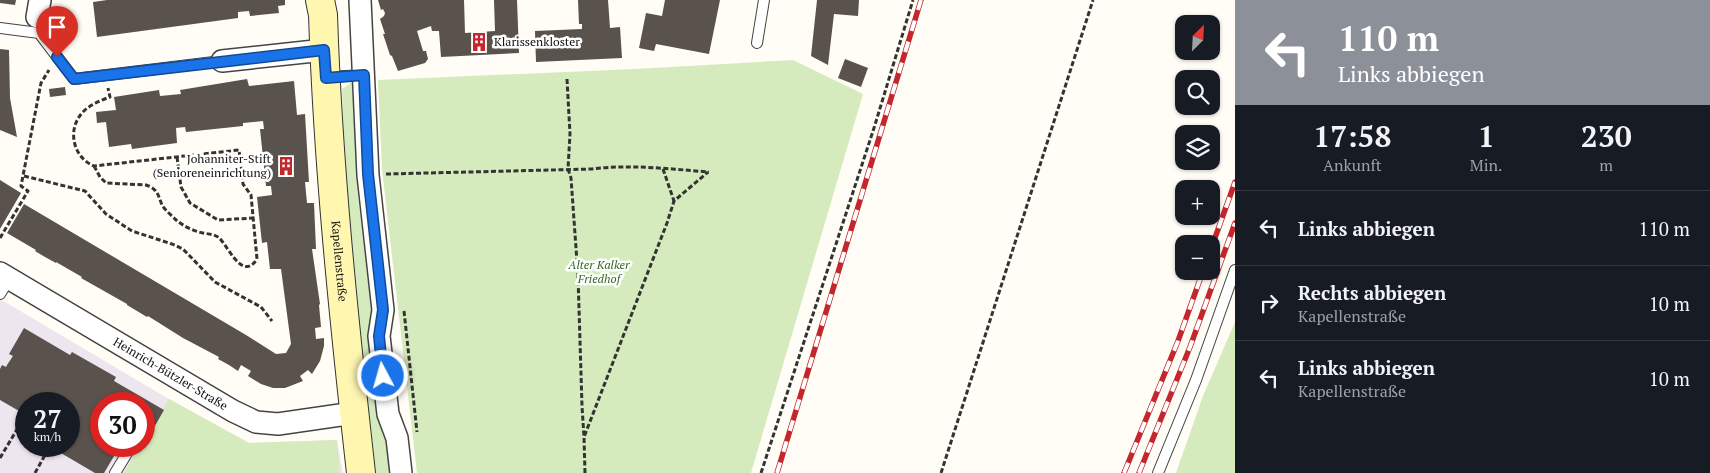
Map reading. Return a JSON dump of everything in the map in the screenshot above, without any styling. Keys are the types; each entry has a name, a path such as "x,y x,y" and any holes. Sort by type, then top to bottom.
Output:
{"main road":[{"name":"Kapellenstraße","path":"320,0 323,16 328,131 361,473"}],"street":[{"path":"360,0 368,174 383,310 379,336 388,414 397,438 401,473"},
{"path":"222,61 324,50"},
{"name":"Heinrich-Bützler-Straße","path":"3,282 233,411 256,422 278,424 354,413"}],"lane":[{"path":"757,43 764,0"},
{"path":"0,28 39,33 74,79 222,61"},
{"path":"326,78 364,75"},
{"path":"1158,473 1196,380 1235,270"},
{"path":"115,473 125,457"}],"path":[{"path":"761,473 871,137 913,0"},
{"path":"941,473 1093,0"},
{"path":"0,238 28,191 21,186 41,83 57,57"},
{"path":"94,166 239,150 243,184 251,194 258,256 253,264 248,266 242,264 234,258 216,236 192,230 175,219 163,207 156,190 152,187 106,183 94,166 86,162 78,154 74,142 77,120 84,110 110,97 106,75"},
{"path":"567,79 570,134 568,169 571,178 578,276 585,473"},
{"path":"177,157 181,187 190,204 218,220 254,218"},
{"path":"368,174 635,167 709,172 674,201"},
{"path":"584,437 668,223 674,201 663,169"},
{"path":"390,174 391,184"},
{"path":"24,176 85,191 106,214 132,231 183,249 215,282 261,307 272,321"},
{"path":"403,302 418,441"},
{"path":"0,458 15,433"},
{"path":"35,473 44,457"}],"shaded area":[{"path":"0,299 169,399 249,443 337,440 343,473 0,473"}],"green space":[{"name":"Alter Kalker Friedhof","path":"793,60 863,94 751,473 417,473 382,169 378,80"},
{"path":"352,82 358,197 379,373 363,375 340,144 343,116 342,89"},
{"path":"1235,322 1235,473 1176,473 1203,396"},
{"path":"380,384 390,473 376,473 366,386"},
{"path":"169,399 249,443 337,440 340,473 124,473 133,457 155,457 155,423"}],"building":[{"path":"0,0 16,0 15,5 0,3"},
{"path":"107,0 285,0 285,5 278,6 279,13 250,16 249,11 238,12 238,18 97,37 93,2"},
{"name":"Klarissenkloster","path":"378,0 464,0 465,33 495,31 494,0 517,0 519,53 441,57 439,31 432,31 431,26 417,31 423,51 426,51 428,59 425,63 398,71 383,34 385,34 380,19 385,13 383,9 381,10"},
{"path":"578,0 608,0 610,28 620,27 622,58 536,62 535,31 582,29 582,24 579,24"},
{"path":"665,0 720,0 709,54 656,44 654,51 639,48 646,13 662,16"},
{"path":"817,0 859,0 858,16 834,14 828,65 811,56"},
{"path":"0,49 9,50 10,98 17,137 0,130"},
{"path":"845,59 868,68 861,87 838,78"},
{"path":"247,79 249,86 294,81 297,115 305,114 309,182 305,182 307,203 314,203 316,249 312,249 320,304 321,327 315,328 316,339 324,338 324,346 320,361 312,374 308,370 300,376 303,381 285,388 273,388 261,384 248,376 251,371 241,365 238,371 218,359 219,357 147,317 7,233 24,204 276,354 286,353 291,344 281,269 270,269 267,242 262,243 257,197 272,195 271,186 266,186 260,129 264,129 263,121 243,123 243,126 186,132 185,127 176,128 177,143 132,149 131,144 109,147 106,122 97,123 96,112 116,110 114,97 159,90 160,96 181,94 180,90"},
{"path":"65,87 66,95 50,97 49,89"},
{"path":"0,180 21,193 0,229"},
{"path":"24,328 70,355 72,352 116,377 114,381 133,392 90,392 90,457 113,457 104,473 95,473 68,457 80,457 80,392 15,392 15,409 0,400 0,369 2,365 6,367 13,356 9,354"},
{"path":"155,405 164,410 155,426"}],"railway":[{"path":"777,473 921,0"},
{"path":"1216,235 1235,182"},
{"path":"1139,473 1190,347 1235,223"},
{"path":"1124,473 1178,341 1200,280"}],"place":[{"name":"Klarissenkloster","path":"479,42"},
{"name":"Johanniter-Stift (Senioreneinrichtung)","path":"286,166"}],"route":[{"path":"57,57 74,79 324,50 326,78 364,75 368,174 383,310 379,336 383,376"}]}
